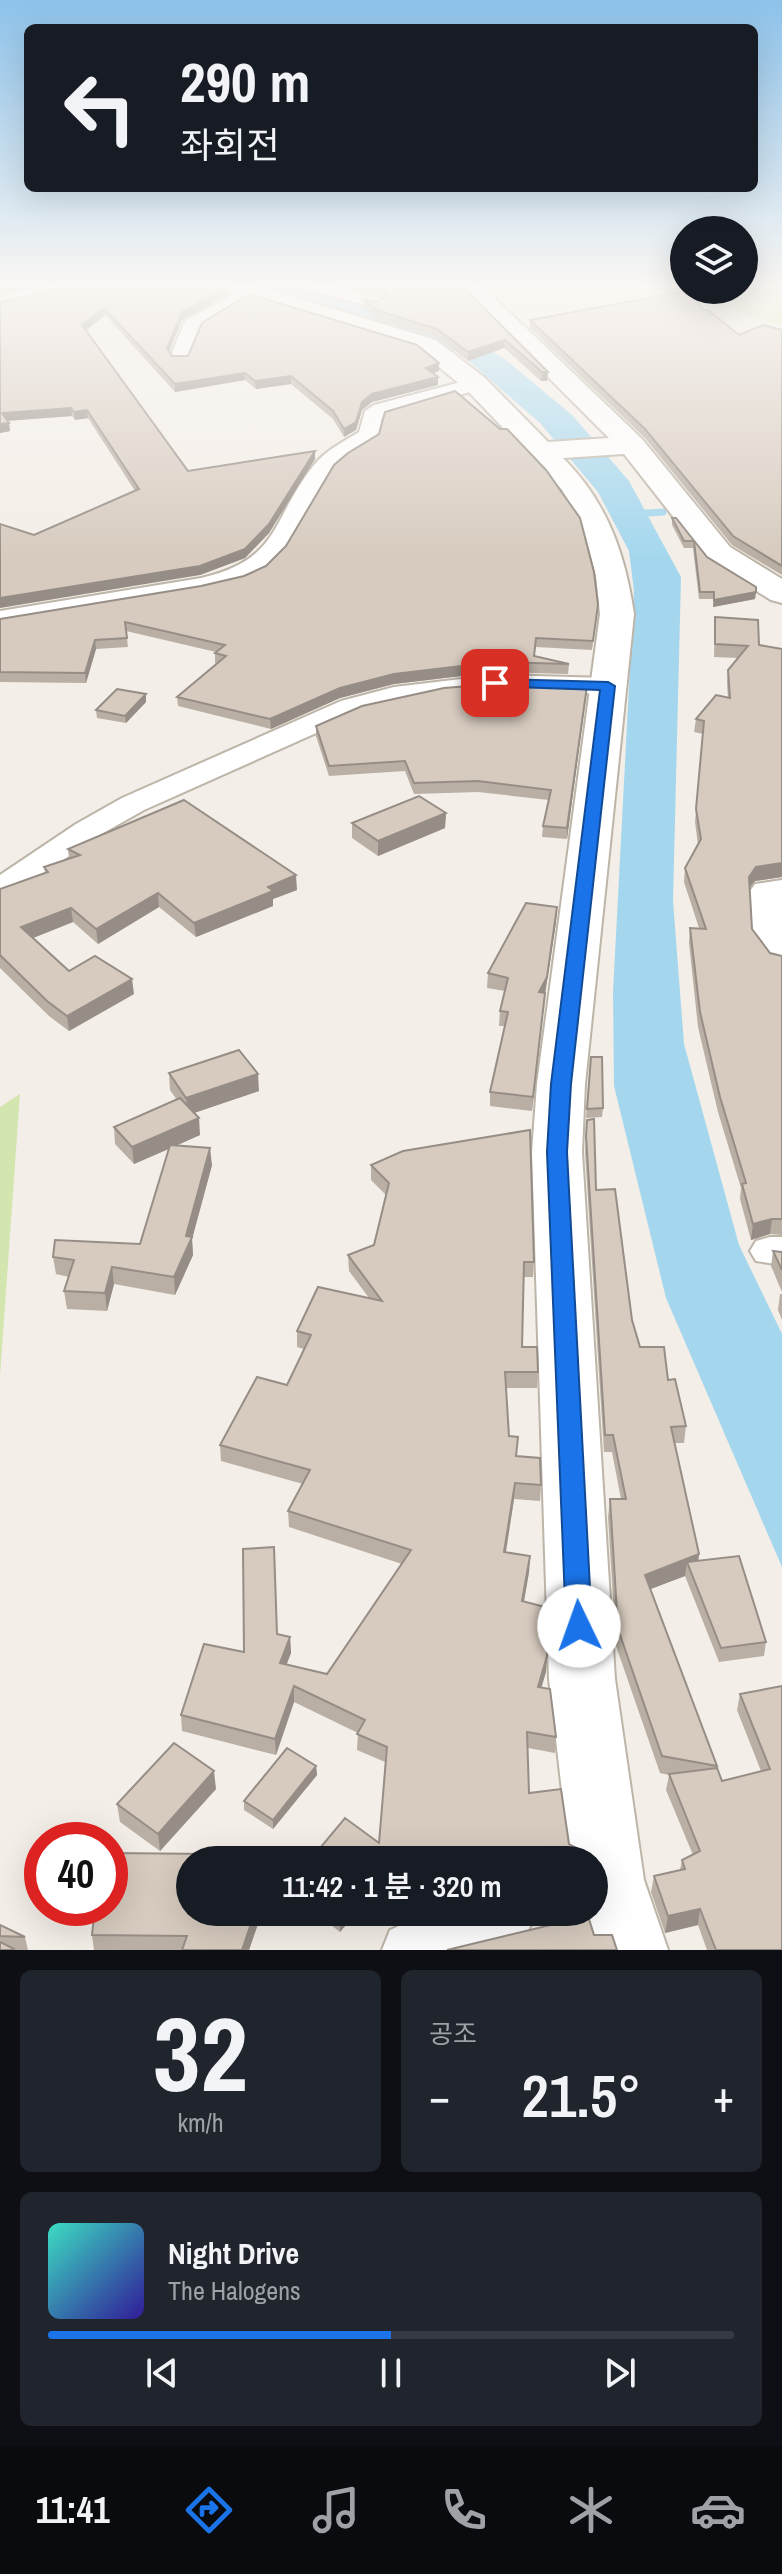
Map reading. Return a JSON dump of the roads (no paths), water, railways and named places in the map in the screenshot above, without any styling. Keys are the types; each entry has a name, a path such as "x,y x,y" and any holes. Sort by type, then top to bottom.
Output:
{"street":[{"path":"466,376 547,450 574,486 597,526 612,576 617,614 561,1084 557,1152 582,1679 598,1846"},
{"path":"557,376 626,446 719,554 782,593"},
{"path":"0,619 201,585 235,577 256,567 272,553 323,468 338,454 369,435 372,415 381,409 476,384"},
{"path":"547,450 626,446"},
{"path":"0,889 17,881 87,830 133,804 351,707 394,695 443,687 495,683 608,686"},
{"path":"782,890 766,891 770,943 782,959"},
{"path":"608,1898 631,1950"},
{"path":"410,1950 463,1926"}],"water":[{"path":"486,376 525,376 573,416 629,481 681,577 673,901 684,1044 739,1245 782,1334 782,1567 666,1298 614,1086 613,992 634,591 629,551 598,492 540,423"}],"waterway":[{"path":"633,514 663,512"}]}
